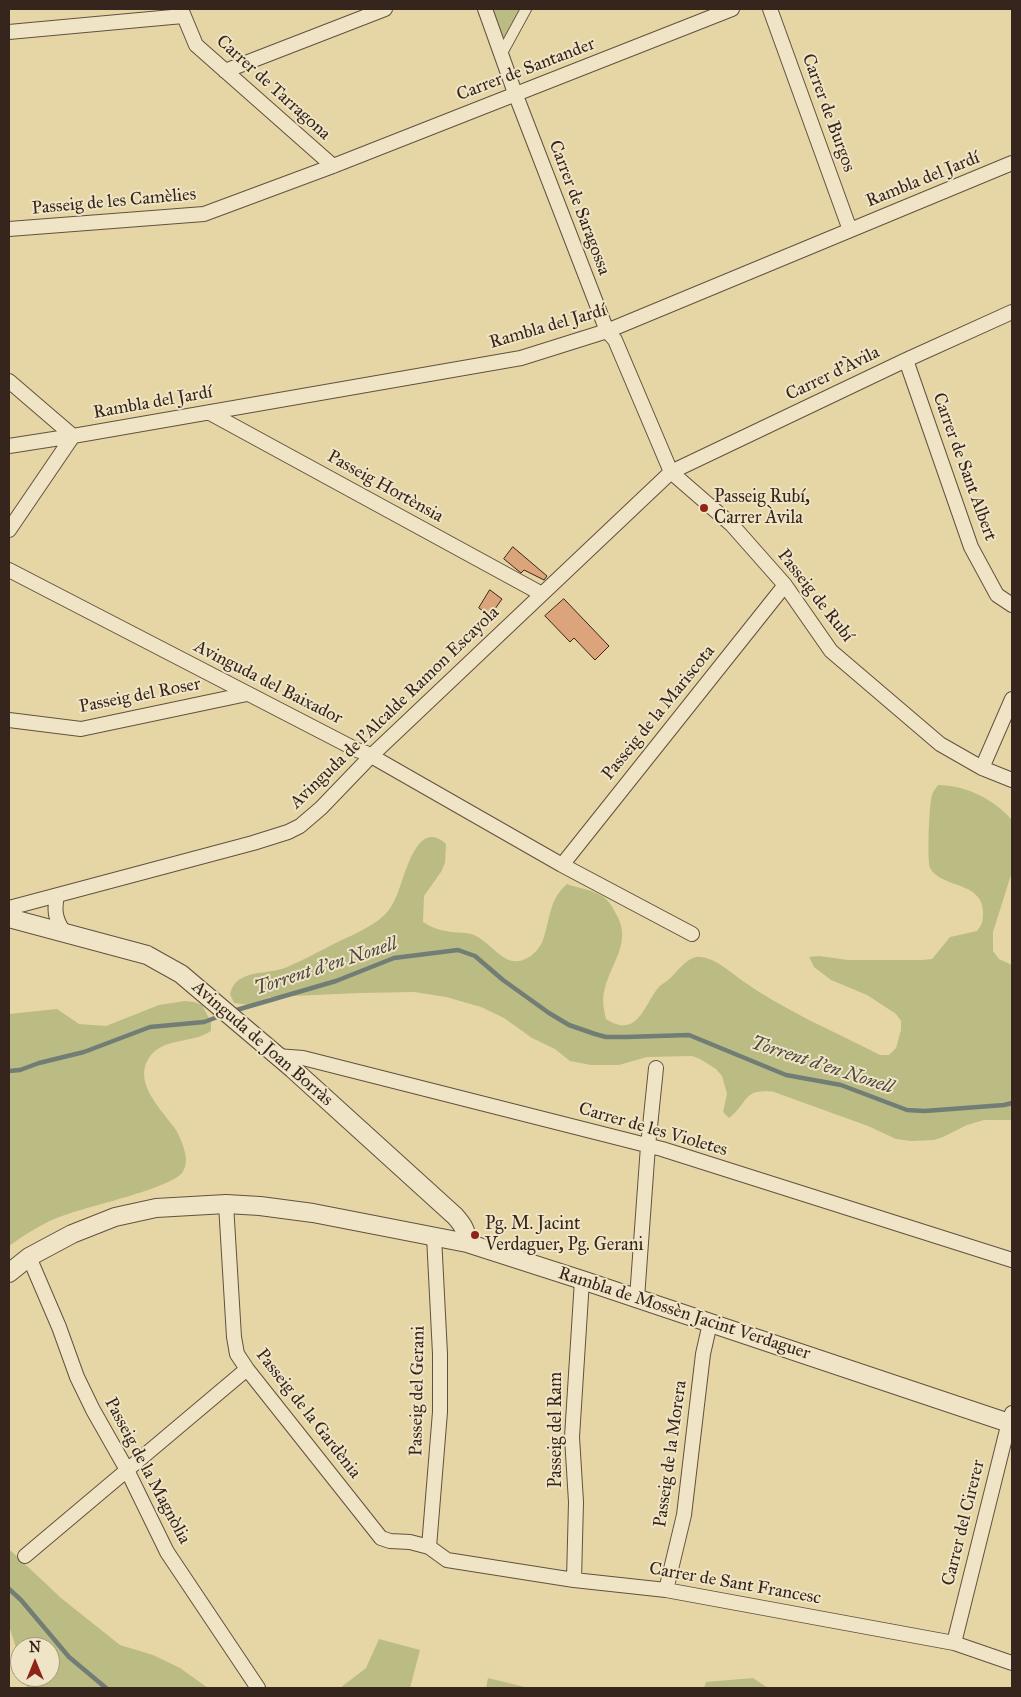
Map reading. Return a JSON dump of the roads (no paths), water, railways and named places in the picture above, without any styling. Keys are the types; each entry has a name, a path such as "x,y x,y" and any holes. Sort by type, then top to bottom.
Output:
{"street":[{"path":"225,71 385,9"},
{"name":"Carrer de Saragossa","path":"485,9 515,94 607,331 615,340 671,472"},
{"path":"502,53 526,9"},
{"name":"Carrer de Santander","path":"333,166 732,9"},
{"name":"Carrer de Burgos","path":"770,9 850,230"},
{"path":"9,32 182,13"},
{"name":"Carrer de Tarragona","path":"182,13 196,45 333,166"},
{"name":"Rambla del Jardí","path":"9,446 210,413 521,358 607,331 1012,164"},
{"name":"Passeig de les Camèlies","path":"9,229 204,214 333,166"},
{"name":"Carrer d'Àvila","path":"671,472 906,360 1012,312"},
{"name":"Carrer de Sant Albert","path":"906,360 970,547 997,595 1012,605"},
{"path":"9,381 73,436 9,530"},
{"name":"Passeig Hortènsia","path":"210,413 542,594"},
{"name":"Passeig de Rubí","path":"671,472 732,526 785,586 831,651 940,744 982,768 1012,780"},
{"name":"Avinguda de l'Alcalde Ramon Escayola","path":"9,908 253,843 288,832 307,820 371,756 671,472"},
{"name":"Avinguda del Baixador","path":"9,570 293,719 371,756 562,865 692,934"},
{"name":"Passeig de la Mariscota","path":"562,865 785,586"},
{"name":"Passeig del Roser","path":"9,720 81,729 247,694"},
{"path":"982,768 1012,699"},
{"path":"56,896 54,913 58,924 64,932"},
{"name":"Avinguda de Joan Borràs","path":"9,918 147,955 181,974 277,1056 455,1216 463,1225 466,1233 466,1243"},
{"name":"Carrer de les Violetes","path":"277,1056 303,1058 648,1146 1012,1260"},
{"path":"637,1298 648,1146 656,1068"},
{"name":"Rambla de Mossèn Jacint Verdaguer","path":"9,1273 29,1257 72,1234 115,1217 156,1208 226,1204 314,1213 466,1243 1011,1420"},
{"name":"Passeig de la Gardènia","path":"226,1204 234,1337 237,1354 246,1369 382,1538 390,1542 410,1542 429,1547"},
{"name":"Passeig del Gerani","path":"429,1547 440,1412 440,1354 434,1236"},
{"name":"Passeig de la Magnòlia","path":"29,1257 59,1327 77,1377 167,1552 258,1688"},
{"name":"Passeig del Ram","path":"574,1580 576,1502 572,1436 582,1280"},
{"name":"Passeig de la Morera","path":"666,1590 684,1515 703,1354 710,1323"},
{"path":"25,1556 246,1369"},
{"name":"Carrer del Cirerer","path":"954,1643 1011,1420"},
{"name":"Carrer de Sant Francesc","path":"429,1547 447,1560 574,1580 666,1590 954,1643 1012,1663"}],"waterway":[{"name":"Torrent d'en Nonell","path":"233,1011 336,981 394,958 458,950 475,956 503,980 549,1013 569,1025 595,1034 606,1037 689,1035 786,1075 841,1085 907,1110 925,1111 1012,1103"},
{"name":"Torrent d'en Nonell","path":"9,1071 20,1070 39,1063 84,1052 150,1027 204,1022 223,1015"},
{"path":"9,1589 21,1600 69,1657 106,1688"}],"place":[{"name":"Passeig Rubí, Carrer Àvila","path":"704,508"},
{"name":"Pg. M. Jacint Verdaguer, Pg. Gerani","path":"475,1235"}]}
